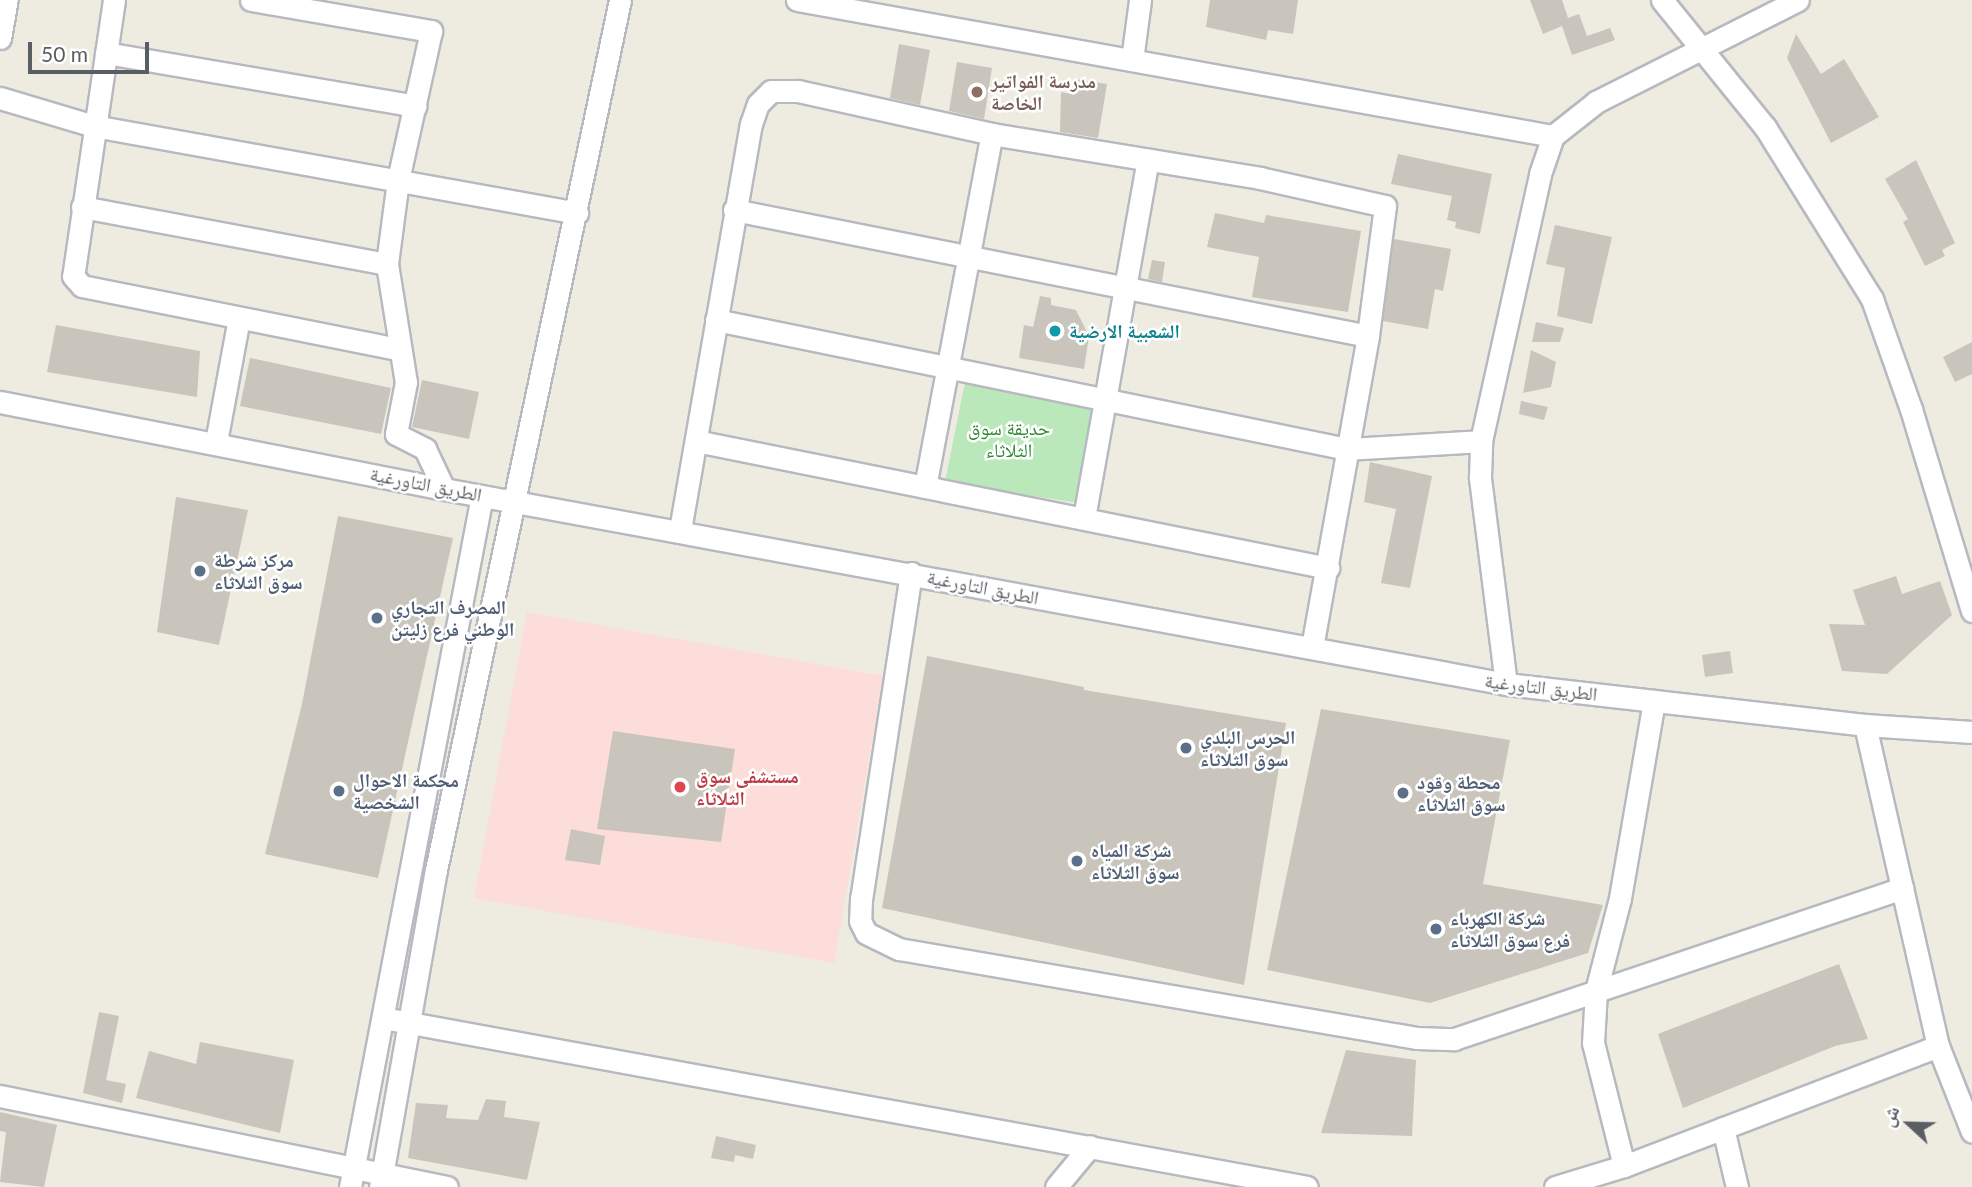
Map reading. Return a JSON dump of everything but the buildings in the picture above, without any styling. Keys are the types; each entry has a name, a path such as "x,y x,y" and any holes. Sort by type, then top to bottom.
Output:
{"street":[{"path":"0,38 7,0"},
{"path":"114,0 73,276 82,286 398,349"},
{"path":"251,0 432,31 398,180 387,264 398,349 406,382 396,434 425,449 444,489"},
{"path":"381,1181 436,870 620,0"},
{"path":"797,0 1553,136"},
{"path":"1132,60 1140,0"},
{"path":"1662,0 1765,127 1872,299 1912,409 1972,611"},
{"path":"1507,684 1480,477 1481,441 1540,174 1553,136 1596,102 1798,0"},
{"path":"106,53 416,106"},
{"path":"680,530 751,124 758,104 771,92 798,91 992,134 1260,178 1385,206 1368,336 1312,648"},
{"path":"0,98 94,126 577,213"},
{"path":"925,487 992,134"},
{"path":"1084,518 1103,398 1148,160"},
{"path":"82,207 387,264"},
{"path":"734,210 1368,336"},
{"path":"216,442 239,317"},
{"path":"716,320 947,370 1103,398 1347,449 1481,441"},
{"name":"الطريق التاورغية","path":"0,402 216,442 444,489 680,530 1507,684 1865,725 1972,732"},
{"path":"696,441 1328,568"},
{"path":"351,1179 482,495"},
{"path":"911,573 861,898 860,921 877,942 1418,1038 1454,1039 1902,888"},
{"path":"1624,1166 1592,1044 1596,991 1620,898 1654,701"},
{"path":"1865,725 1938,1046 1972,1132"},
{"path":"383,1018 1305,1187"},
{"path":"1555,1187 1624,1166 1938,1046"},
{"path":"0,1096 351,1179 447,1187"},
{"path":"1723,1128 1737,1187"},
{"path":"1056,1187 1090,1146"}],"shaded area":[{"name":"مستشفى سوق الثلاثاء","path":"527,612 883,676 834,963 474,898"}],"green space":[{"name":"حديقة سوق الثلاثاء","path":"966,377 1101,403 1079,503 945,482"}],"place":[{"name":"مدرسة الفواتير الخاصة","path":"977,92"},
{"name":"الشعبية الارضية","path":"1055,331"},
{"name":"مركز شرطة سوق الثلاثاء","path":"200,571"},
{"name":"المصرف التجاري الوطني فرع زليتن","path":"377,618"},
{"name":"الحرس البلدي سوق الثلاثاء","path":"1186,748"},
{"name":"مستشفى سوق الثلاثاء","path":"680,787"},
{"name":"محكمة الاحوال الشخصية","path":"339,791"},
{"name":"محطة وقود سوق الثلاثاء","path":"1403,793"},
{"name":"شركة المياه سوق الثلاثاء","path":"1077,861"},
{"name":"شركة الكهرباء فرع سوق الثلاثاء","path":"1436,929"}]}
